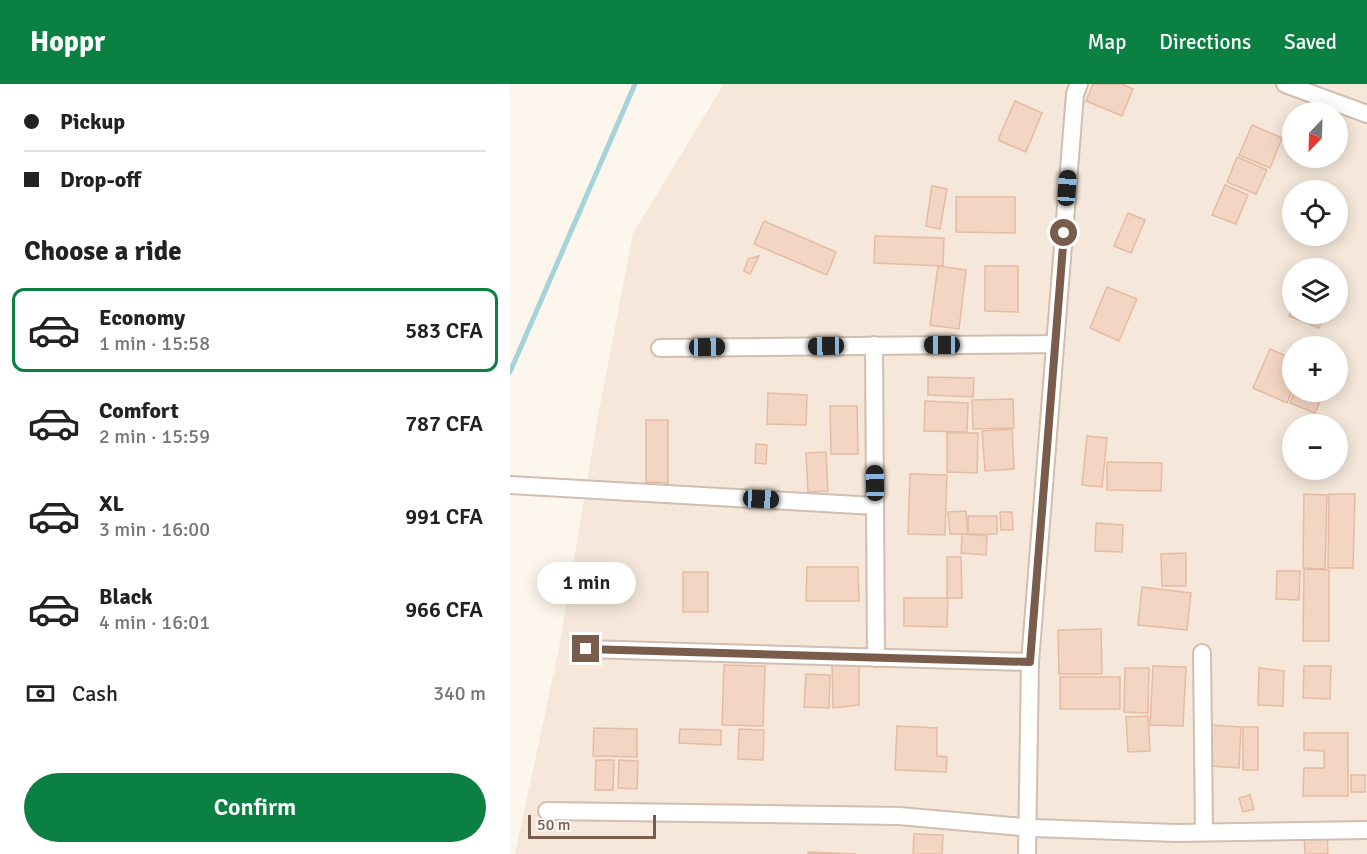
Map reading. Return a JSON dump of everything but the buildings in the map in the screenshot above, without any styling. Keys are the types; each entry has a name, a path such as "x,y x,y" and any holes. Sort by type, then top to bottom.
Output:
{"street":[{"path":"1027,854 1030,662 1075,94 1079,84"},
{"path":"1285,84 1367,114"},
{"path":"660,348 1055,344"},
{"path":"874,345 876,658"},
{"path":"510,485 875,506"},
{"path":"586,649 1030,662"},
{"path":"1202,653 1204,832"},
{"path":"547,811 899,816 1028,828 1204,832 1367,830"}],"shaded area":[{"path":"724,84 1367,84 1367,854 515,854 559,648 598,416 633,233"}],"waterway":[{"path":"510,372 635,84"}],"route":[{"path":"586,649 1030,662 1064,233"}]}
